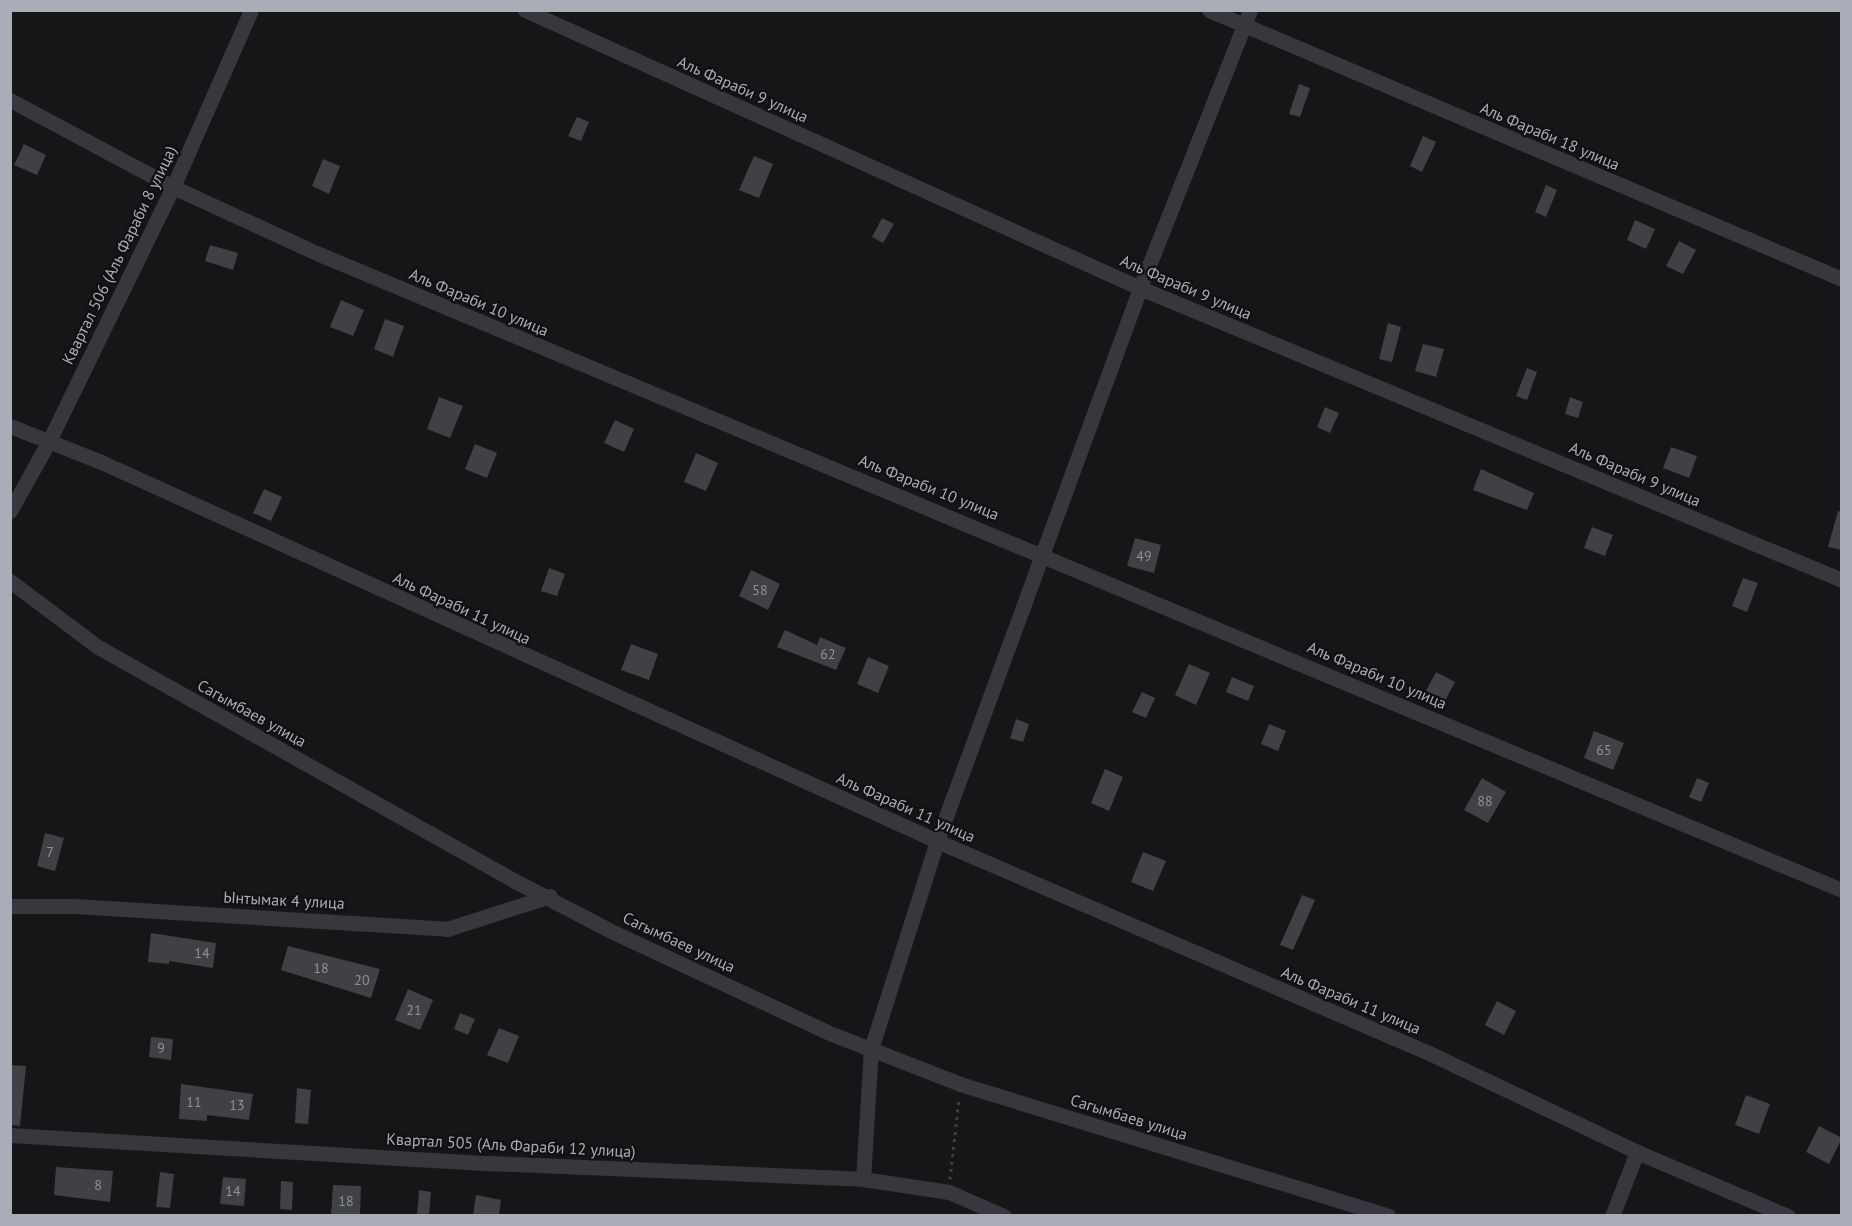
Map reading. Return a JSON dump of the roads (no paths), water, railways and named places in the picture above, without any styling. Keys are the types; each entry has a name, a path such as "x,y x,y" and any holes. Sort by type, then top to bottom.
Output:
{"street":[{"name":"Квартал 506 (Аль Фараби 8 улица)","path":"10,511 48,443 173,187 251,10"},
{"name":"Аль Фараби 9 улица","path":"525,10 1140,288 1842,580"},
{"name":"Аль Фараби 18 улица","path":"1209,10 1842,279"},
{"path":"863,1179 871,1049 937,841 1140,288 1250,10"},
{"name":"Аль Фараби 10 улица","path":"10,100 173,187 385,282 1043,554 1842,890"},
{"name":"Аль Фараби 11 улица","path":"10,426 48,443 99,461 937,841 1431,1054 1637,1152 1788,1215"},
{"name":"Сагымбаев улица","path":"10,581 98,647 518,882 550,896 615,933 871,1049 960,1084 1388,1215"},
{"name":"Ынтымак 4 улица","path":"10,906 74,906 447,929 550,896"},
{"name":"Квартал 505 (Аль Фараби 12 улица)","path":"10,1135 475,1163 863,1179 949,1192 1004,1215"},
{"path":"1612,1215 1637,1152"}]}
